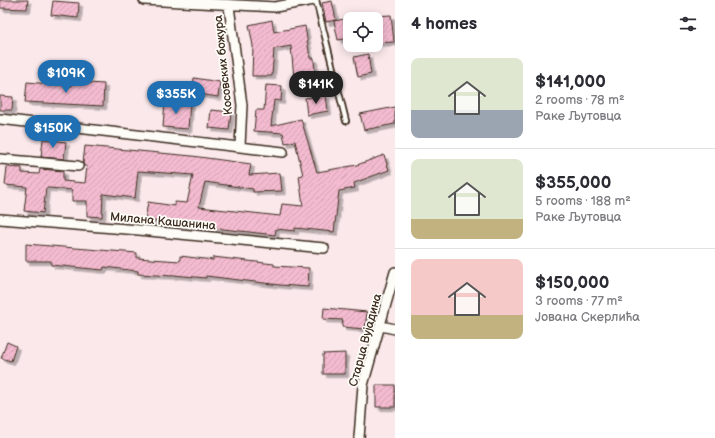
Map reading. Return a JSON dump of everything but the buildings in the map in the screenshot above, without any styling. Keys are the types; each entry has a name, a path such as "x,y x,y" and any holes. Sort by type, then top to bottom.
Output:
{"street":[{"path":"144,0 229,6 275,7 315,0"},
{"name":"Косовских божура","path":"229,6 242,105 240,146"},
{"path":"0,119 283,152"},
{"path":"0,159 78,166"},
{"name":"Милана Кашанина","path":"0,219 139,230 324,248"},
{"name":"Старца Вујадина","path":"359,438 363,385 381,326 395,272"},
{"path":"381,326 395,329"}],"lane":[{"path":"315,0 346,121"}]}
